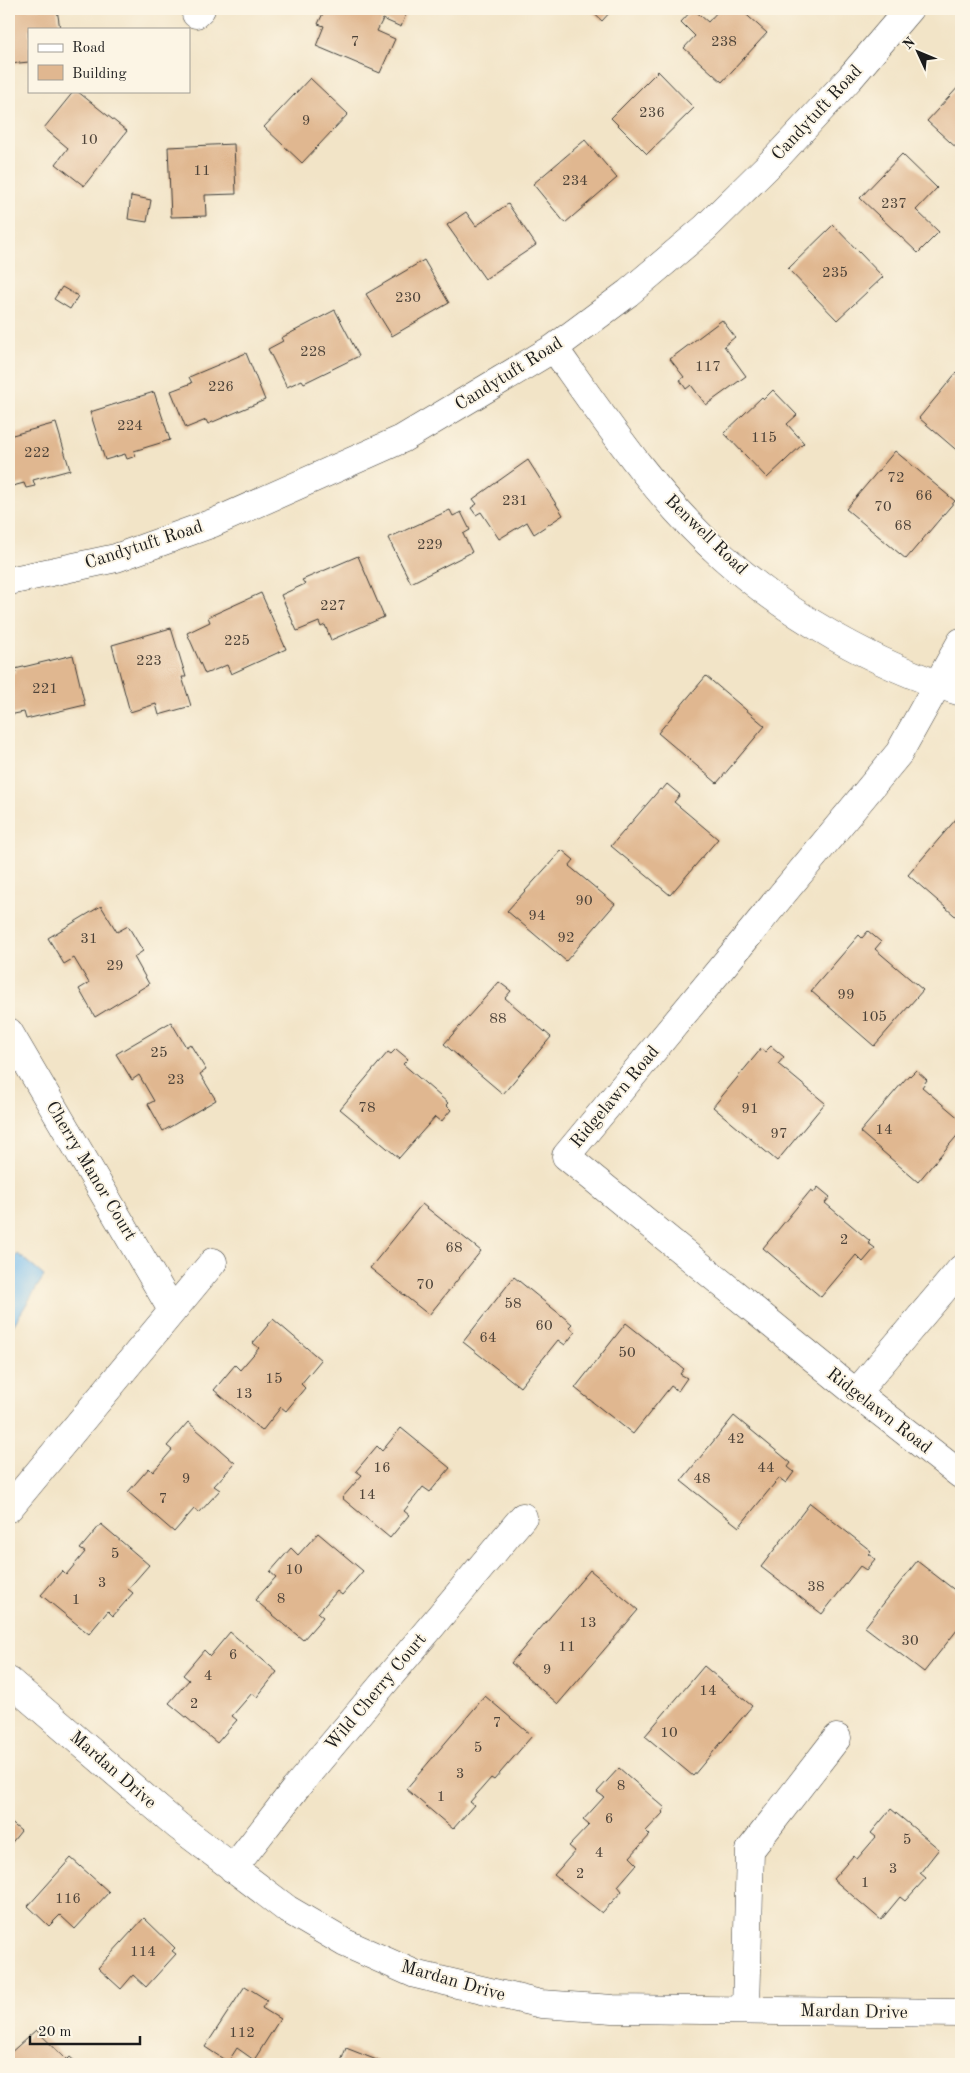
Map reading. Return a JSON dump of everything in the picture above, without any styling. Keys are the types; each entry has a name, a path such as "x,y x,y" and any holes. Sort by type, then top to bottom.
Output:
{"street":[{"name":"Candytuft Road","path":"9,581 116,558 213,523 402,439 554,348 628,293 705,228 776,158 837,93 909,9"},
{"name":"Benwell Road","path":"554,348 630,452 671,504 722,556 780,601 843,642 949,688"},
{"path":"949,688 961,642"},
{"name":"Ridgelawn Road","path":"949,688 899,753 566,1156 856,1393 961,1476"},
{"name":"Cherry Manor Court","path":"9,1032 172,1310"},
{"path":"9,1508 213,1262"},
{"path":"856,1393 961,1269"},
{"name":"Wild Cherry Court","path":"233,1869 295,1789 522,1517"},
{"name":"Mardan Drive","path":"9,1681 178,1826 286,1909 345,1944 414,1974 541,2004 612,2009 961,2013"},
{"path":"746,2010 750,1850 837,1738"}],"water":[{"path":"18,1254 44,1276 9,1332 9,1263"}],"building":[{"path":"9,9 57,9 60,28 28,28 28,62 9,64 9,45 13,45"},
{"path":"325,9 394,9 406,14 401,27 383,19 377,31 395,39 380,73 316,46 324,26 318,24"},
{"path":"589,9 610,9 612,10 602,21"},
{"path":"693,9 708,22 720,9 740,9 767,33 722,82 684,48 695,36 681,22"},
{"path":"658,71 694,108 647,154 611,118"},
{"path":"310,78 348,114 302,163 264,127"},
{"path":"961,84 961,152 927,121"},
{"path":"73,92 78,92 127,131 84,186 56,164 68,148 44,128"},
{"path":"585,140 617,178 565,223 533,184"},
{"path":"234,144 236,194 205,195 206,216 171,217 168,147"},
{"path":"902,154 937,188 916,210 939,232 918,253 860,198"},
{"path":"131,196 151,200 147,222 128,219"},
{"path":"508,204 536,245 485,279 447,225 466,212 476,226"},
{"path":"833,225 883,277 837,320 788,269"},
{"path":"424,260 449,303 392,336 366,294"},
{"path":"62,287 78,296 70,309 54,299"},
{"path":"335,310 359,356 304,383 302,380 287,387 268,349 283,341 281,338"},
{"path":"722,320 735,337 724,346 746,376 706,405 691,385 686,389 680,380 684,377 670,359"},
{"path":"246,353 265,400 208,424 206,420 186,428 171,391 192,383 189,377"},
{"path":"961,367 961,454 919,418"},
{"path":"773,390 797,415 787,424 804,443 767,478 724,433 762,397 764,399"},
{"path":"154,392 170,440 134,451 136,456 127,459 125,454 105,460 90,412"},
{"path":"56,423 70,470 33,480 35,486 26,488 24,483 9,487 9,436"},
{"path":"895,451 955,501 906,559 846,509"},
{"path":"528,460 563,515 534,534 527,522 499,539 481,512 476,515 471,508 477,504 473,499"},
{"path":"450,510 453,516 461,512 470,530 463,534 472,552 411,583 388,538"},
{"path":"358,556 384,617 331,640 325,625 321,627 319,622 297,631 281,595 305,584 302,580"},
{"path":"261,593 286,649 231,674 227,665 205,674 187,633 210,622 208,617"},
{"path":"171,628 186,677 182,677 191,706 159,715 156,704 130,712 112,645"},
{"path":"73,655 85,705 26,719 24,712 9,715 9,674 16,672 15,669"},
{"path":"706,676 765,726 717,783 658,733"},
{"path":"667,784 680,795 674,802 718,839 670,895 611,846 660,789 662,790"},
{"path":"957,818 961,821 961,921 908,875"},
{"path":"562,850 574,860 569,866 615,904 566,961 507,911"},
{"path":"101,906 117,932 128,926 143,951 134,957 149,984 95,1017 79,989 89,983 74,958 64,964 48,938"},
{"path":"868,931 881,942 875,949 923,990 874,1046 811,991 859,935 862,938"},
{"path":"499,982 511,991 505,998 551,1037 503,1094 444,1044"},
{"path":"171,1022 186,1047 190,1044 206,1070 200,1074 216,1100 163,1131 148,1104 154,1101 139,1075 132,1080 116,1054"},
{"path":"771,1046 784,1057 778,1064 825,1103 777,1161 713,1107 761,1049 765,1052"},
{"path":"396,1049 408,1059 403,1064 448,1103 446,1105 451,1110 441,1122 435,1117 399,1158 340,1109 388,1052 391,1054"},
{"path":"916,1070 927,1080 922,1087 961,1120 961,1131 918,1182 860,1132 909,1075"},
{"path":"818,1187 830,1197 825,1203 870,1241 868,1243 875,1248 863,1262 856,1255 821,1297 763,1248 811,1190 814,1192"},
{"path":"422,1204 481,1251 429,1315 370,1268"},
{"path":"514,1277 572,1324 569,1327 575,1332 565,1345 558,1340 520,1387 463,1342"},
{"path":"273,1319 321,1360 301,1384 305,1388 286,1411 281,1407 262,1431 214,1390 235,1365 240,1370 259,1348 253,1343"},
{"path":"626,1323 684,1369 680,1374 687,1378 678,1391 671,1386 633,1434 575,1388"},
{"path":"734,1416 791,1463 788,1467 794,1472 786,1483 779,1478 739,1527 681,1481"},
{"path":"188,1422 235,1463 214,1486 220,1490 199,1513 194,1509 174,1532 128,1492 149,1468 153,1472 172,1450 167,1446"},
{"path":"401,1428 450,1468 430,1492 423,1487 404,1511 409,1515 390,1538 342,1498 362,1475 356,1471 377,1446 382,1451"},
{"path":"810,1503 871,1551 868,1554 875,1559 866,1570 860,1566 822,1614 761,1567"},
{"path":"101,1524 149,1565 128,1589 133,1593 113,1616 108,1611 89,1634 41,1595 62,1571 66,1575 85,1552 80,1549"},
{"path":"318,1533 363,1571 342,1595 337,1591 318,1613 323,1617 303,1640 255,1600 276,1577 270,1572 291,1548 298,1555"},
{"path":"917,1561 961,1595 961,1625 924,1672 865,1627"},
{"path":"590,1570 638,1610 558,1704 511,1663"},
{"path":"230,1632 277,1672 257,1697 252,1693 232,1716 237,1720 217,1743 169,1703 189,1680 183,1675 204,1650 210,1656"},
{"path":"704,1666 752,1706 693,1776 645,1736"},
{"path":"485,1696 532,1736 494,1780 491,1778 470,1802 474,1805 453,1829 406,1789"},
{"path":"619,1768 665,1808 663,1813 646,1831 650,1835 630,1857 637,1864 618,1886 622,1891 602,1913 554,1875 575,1851 569,1846 589,1825 583,1820 604,1797 597,1792"},
{"path":"891,1809 939,1849 920,1873 926,1878 905,1901 900,1897 881,1920 833,1879 853,1856 857,1859 876,1837 871,1833"},
{"path":"9,1821 21,1831 9,1846"},
{"path":"71,1858 109,1892 75,1929 60,1915 49,1926 28,1906"},
{"path":"144,1918 175,1948 172,1951 176,1954 146,1987 133,1975 121,1989 98,1968"},
{"path":"245,1986 267,2000 262,2008 280,2019 254,2060 237,2048 228,2062 205,2047"},
{"path":"36,2030 67,2060 70,2057 78,2064 9,2064 9,2054"},
{"path":"346,2048 387,2064 340,2064"}]}
